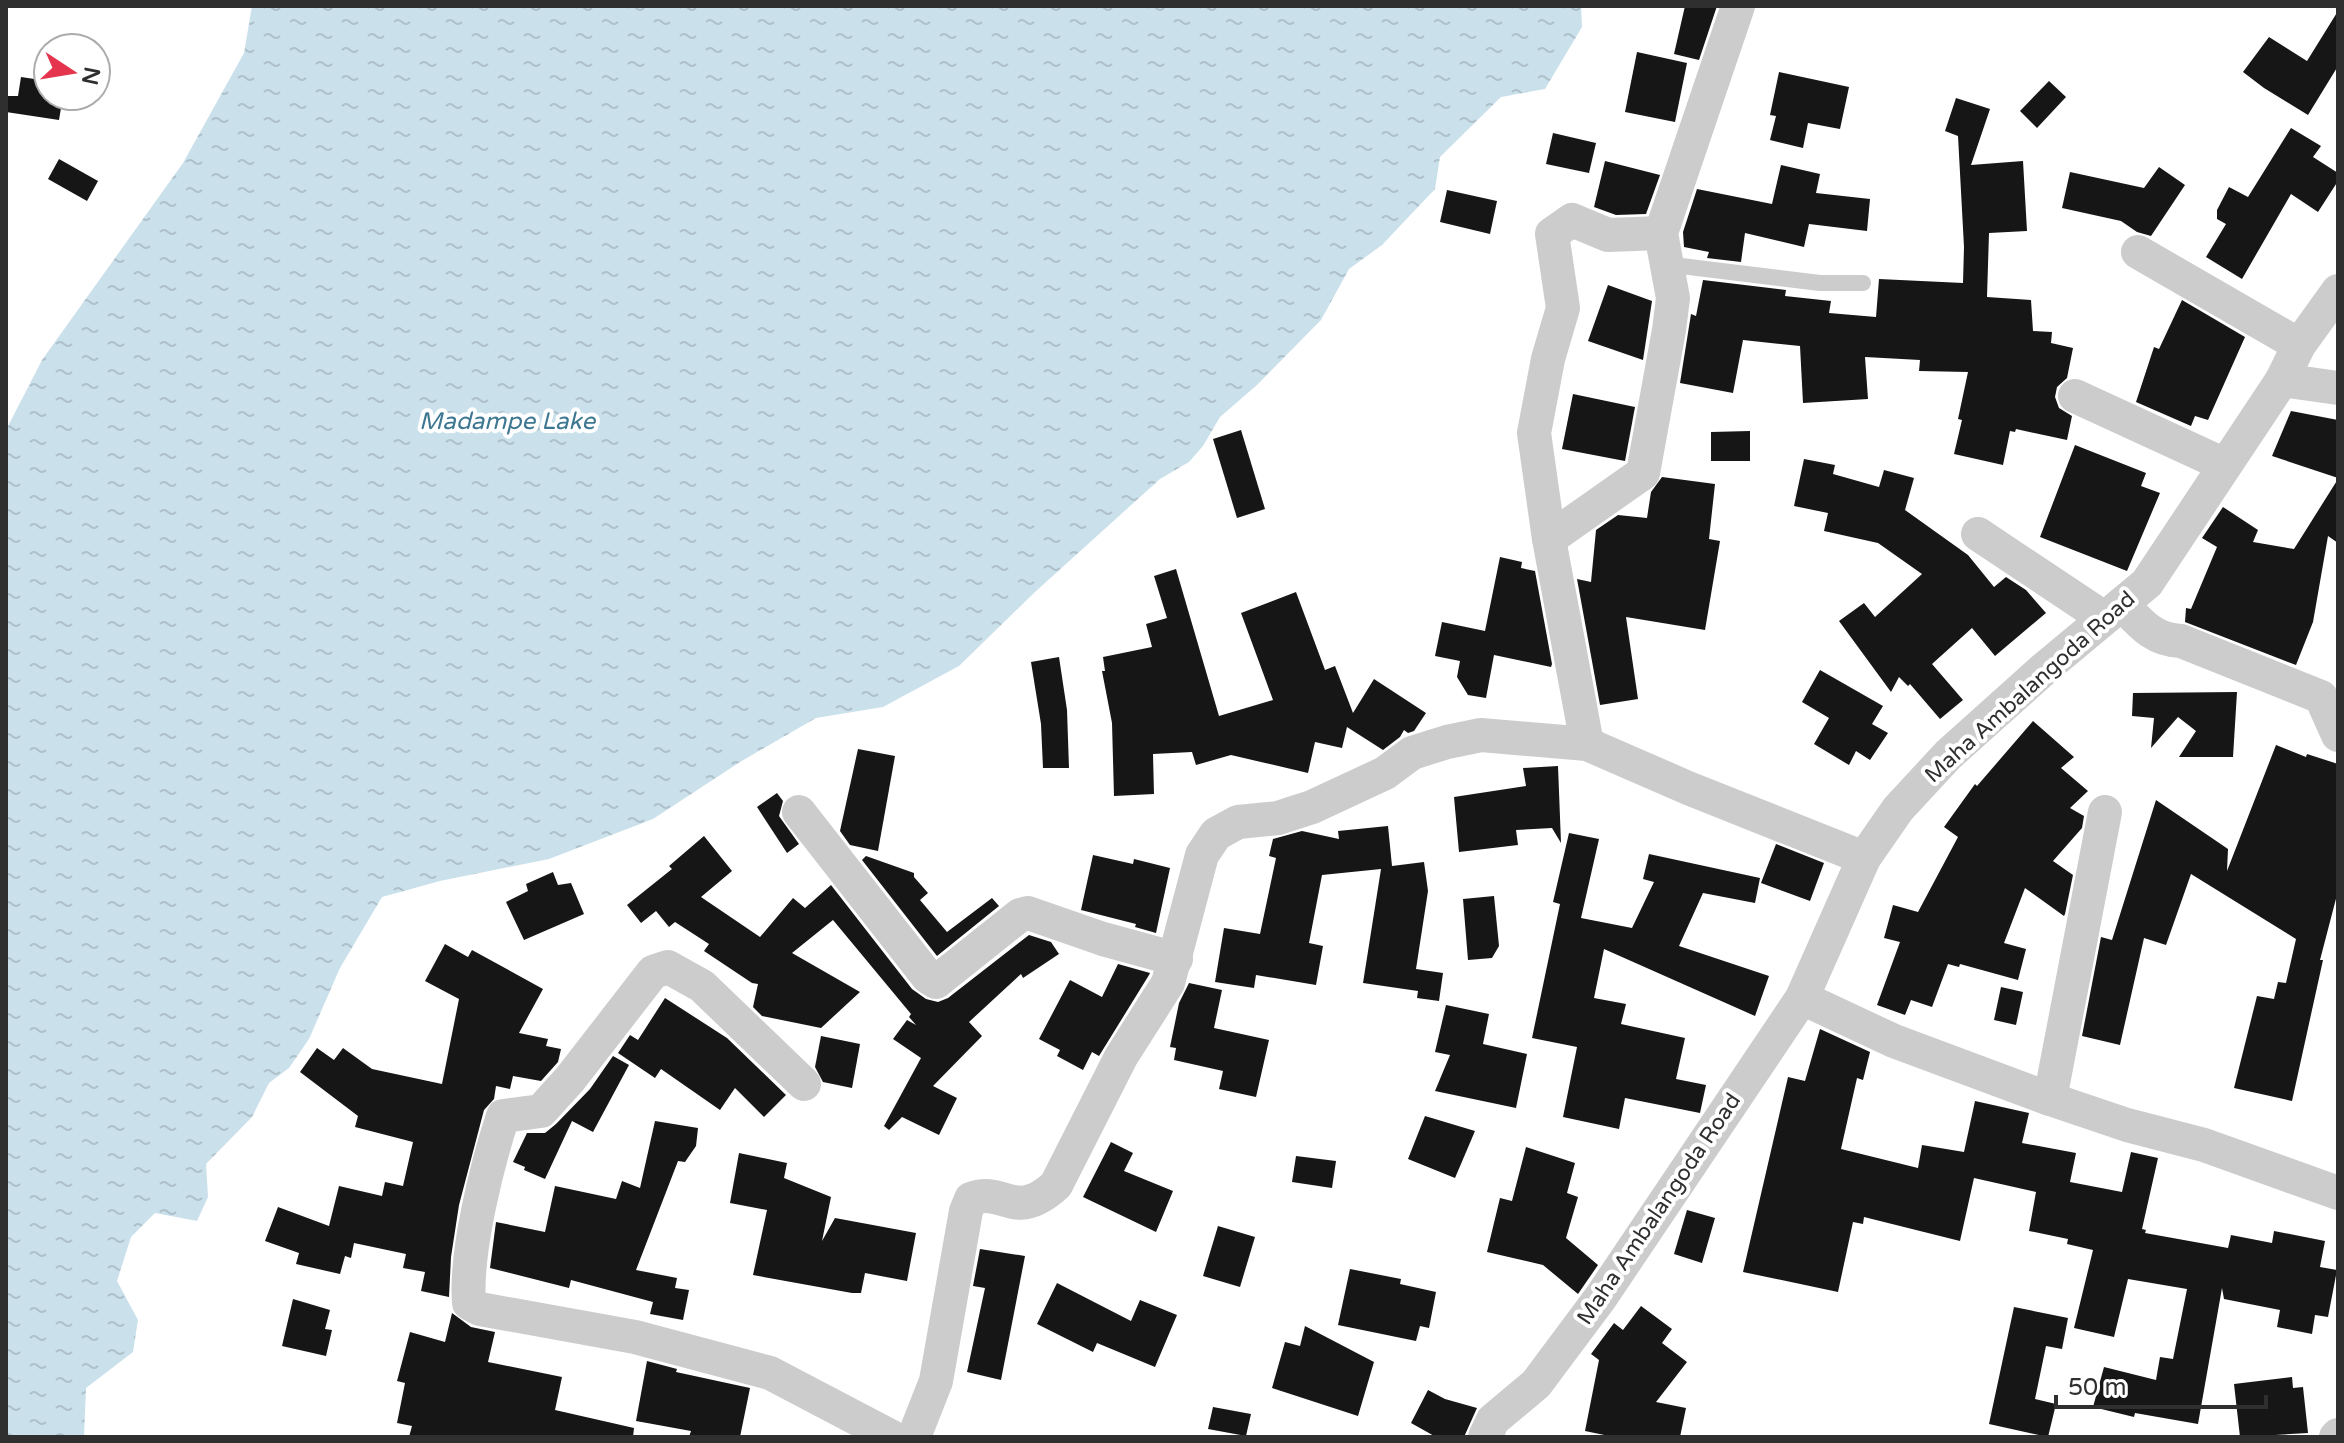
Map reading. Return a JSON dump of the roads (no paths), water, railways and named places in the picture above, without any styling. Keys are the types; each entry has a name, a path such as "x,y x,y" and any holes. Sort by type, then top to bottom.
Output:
{"street":[{"path":"1549,539 1643,473 1673,298 1663,249 1738,6"},
{"path":"1587,744 1578,682 1549,539 1534,433 1548,359 1563,308 1552,234 1572,220 1608,235 1663,249"},
{"path":"2138,252 2299,345"},
{"name":"Maha Ambalangoda Road","path":"1485,1437 1493,1420 1536,1384 1601,1297 1802,998 1864,858 1898,809 1948,755 2147,583 2282,380 2299,345 2338,291"},
{"path":"2282,380 2338,388"},
{"path":"2075,396 2225,465"},
{"path":"1978,534 2043,575 2159,638 2181,641 2321,697 2338,735"},
{"path":"914,1437 936,1381 966,1211 971,1199 980,1196 1020,1204 1039,1200 1056,1185 1121,1057 1168,983 1202,855 1216,834 1238,822 1278,818 1312,807 1385,773 1412,753 1481,735 1587,744 1864,858"},
{"path":"799,812 928,977 936,982 1020,915 1028,913 1103,939 1176,959"},
{"path":"2050,1099 2105,812"},
{"path":"804,1084 702,986 668,967 653,972 570,1079 541,1111 503,1116 485,1180 472,1252 469,1303 480,1309 635,1337 770,1373 892,1437"},
{"path":"1802,998 1894,1041 2050,1099 2127,1125 2204,1145 2338,1193"}],"lane":[{"path":"1663,249 1820,283 1863,283"}],"water":[{"name":"Madampe Lake","path":"252,6 1581,6 1582,27 1545,89 1501,97 1440,157 1435,189 1382,245 1349,269 1321,320 1257,385 1220,417 1203,446 1189,462 1160,479 1035,592 959,666 883,707 816,718 740,762 653,819 549,859 440,881 382,897 340,968 309,1039 289,1068 269,1083 252,1117 206,1164 208,1197 197,1221 155,1213 131,1237 117,1281 138,1320 133,1352 86,1388 84,1437 6,1437 6,430 42,360 183,163 244,53"}]}
